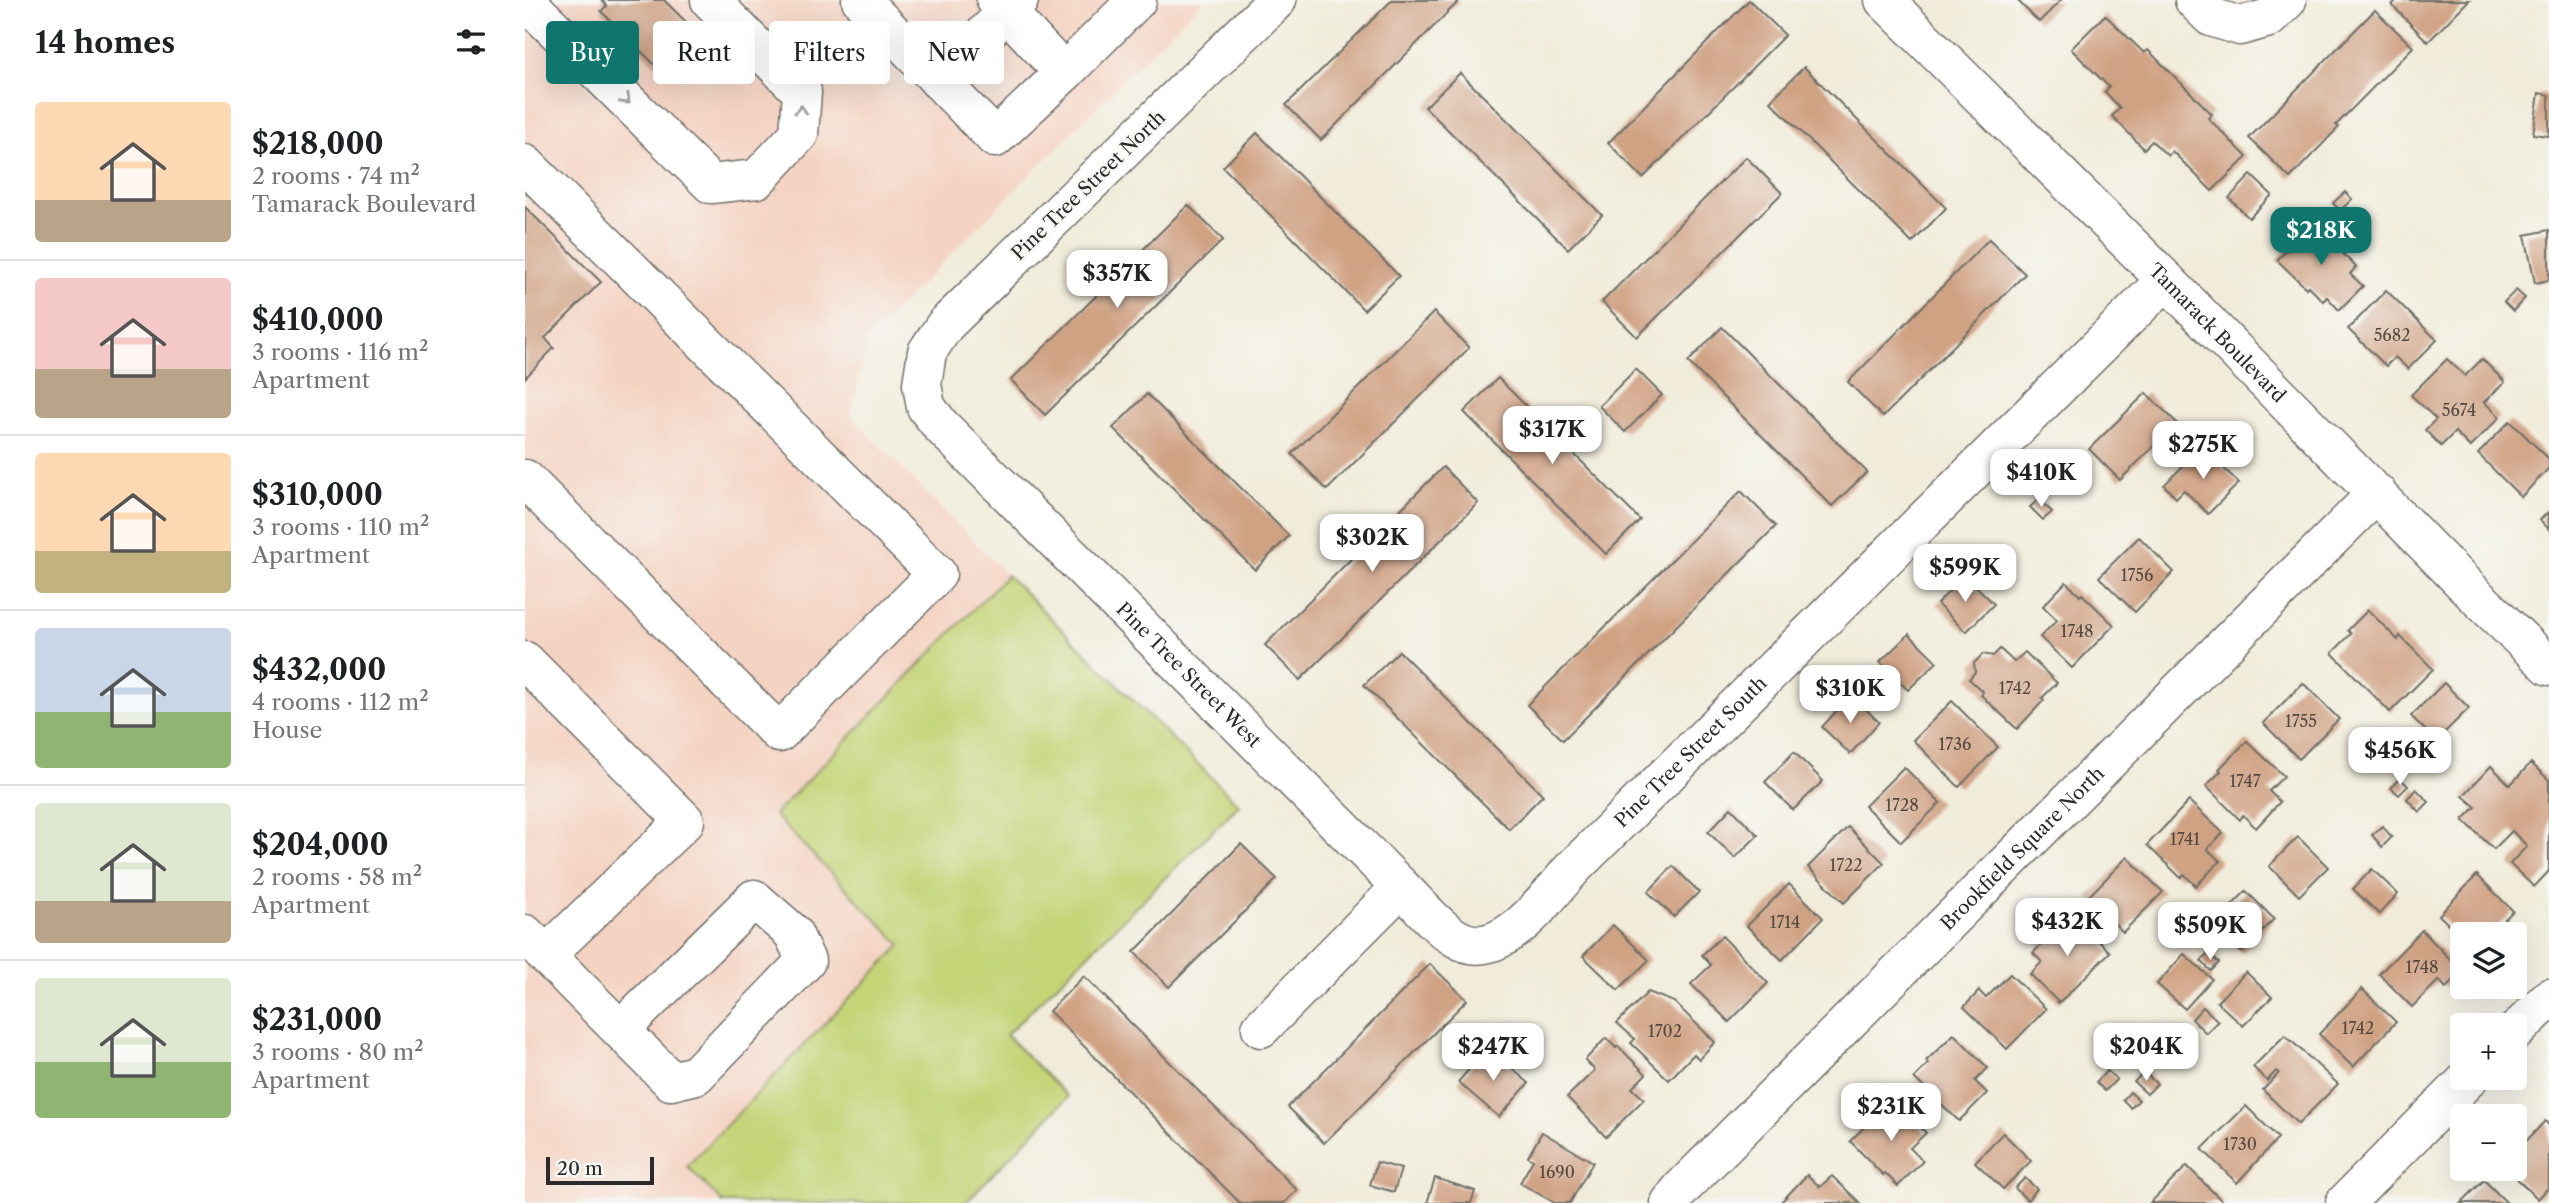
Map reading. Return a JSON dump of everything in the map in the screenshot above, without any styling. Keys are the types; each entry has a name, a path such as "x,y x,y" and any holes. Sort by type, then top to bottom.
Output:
{"street":[{"path":"525,0 711,184 757,179 799,134 802,92 710,0"},
{"path":"861,0 904,45"},
{"path":"942,84 995,138 1137,0"},
{"name":"Pine Tree Street North","path":"922,384 927,352 945,326 1277,0"},
{"name":"Tamarack Boulevard","path":"1884,0 2166,280 2478,598 2549,666"},
{"path":"2194,0 2211,17 2239,26 2269,18 2287,0"},
{"path":"992,21 1007,4 1064,73"},
{"path":"525,164 937,574 779,733 525,479"},
{"name":"Pine Tree Street South","path":"1476,945 1501,941 1520,926 1594,848 2166,280"},
{"name":"Pine Tree Street West","path":"922,384 926,407 941,426 1401,887 1457,939 1476,945"},
{"name":"Brookfield Square North","path":"1670,1203 2377,493"},
{"path":"525,661 685,821 536,945 671,1082 696,1075 806,961 793,933 754,899 620,1030"},
{"path":"1261,1028 1401,887"},
{"path":"2527,1020 2549,998"},
{"path":"2345,1203 2457,1090"}],"shaded area":[{"path":"525,0 1203,0 867,339 851,416 1007,575 774,815 902,945 687,1166 723,1203 525,1203"}],"green space":[{"path":"1007,575 1239,805 1006,1035 1068,1097 965,1203 723,1203 687,1166 901,945 774,815"}],"building":[{"path":"601,0 664,0 685,21 653,21 653,63 639,49 639,21 611,21 601,11 607,6"},
{"path":"1392,0 1460,0 1321,140 1286,105"},
{"path":"1749,0 1785,35 1643,178 1608,143"},
{"path":"2017,0 2061,0 2039,22"},
{"path":"2397,0 2469,0 2428,42 2392,5"},
{"path":"2375,10 2413,47 2336,125 2339,127 2290,178 2249,138"},
{"path":"2105,15 2144,53 2148,50 2212,114 2208,118 2247,157 2212,191 2172,151 2168,156 2152,141 2144,149 2112,116 2120,108 2105,92 2109,87 2071,49"},
{"path":"1804,67 1946,208 1912,243 1770,101"},
{"path":"1460,73 1602,215 1568,249 1425,107"},
{"path":"2539,93 2549,95 2549,136 2533,134"},
{"path":"1257,133 1399,276 1364,310 1223,167"},
{"path":"1746,157 1782,193 1637,337 1602,302"},
{"path":"2251,175 2272,195 2249,218 2229,198"},
{"path":"2345,192 2352,199 2340,211 2333,203"},
{"path":"1188,205 1223,240 1045,415 1011,380"},
{"path":"525,207 601,282 545,338 554,348 525,378"},
{"path":"2313,223 2356,267 2350,274 2363,286 2339,310 2327,297 2323,301 2308,286 2306,288 2277,260"},
{"path":"2549,230 2549,280 2535,283 2525,235"},
{"path":"1989,239 2025,274 1883,417 1848,382"},
{"path":"2386,290 2437,340 2408,369 2395,357 2386,366 2348,329"},
{"path":"2516,290 2525,298 2513,311 2504,302"},
{"path":"1434,312 1469,348 1327,490 1292,454"},
{"path":"1722,327 1867,472 1832,506 1688,362"},
{"path":"2447,359 2465,376 2482,359 2505,382 2484,402 2500,417 2470,447 2455,432 2441,446 2425,430 2436,419 2411,395"},
{"path":"1636,369 1662,395 1625,432 1599,406"},
{"path":"1498,378 1640,520 1606,554 1464,412"},
{"path":"2146,393 2177,423 2120,480 2089,449"},
{"path":"1147,394 1289,536 1255,570 1113,428"},
{"path":"2510,421 2549,459 2549,468 2521,497 2478,454"},
{"path":"2202,447 2239,483 2208,514 2184,490 2176,498 2164,485"},
{"path":"1443,467 1478,503 1300,680 1265,645"},
{"path":"1741,491 1776,526 1563,740 1527,705"},
{"path":"2039,499 2052,512 2043,520 2030,507"},
{"path":"2549,511 2549,529 2540,520"},
{"path":"2139,537 2174,572 2135,612 2099,577"},
{"path":"1983,560 1993,570 1984,579 1975,569"},
{"path":"1965,575 1994,604 1966,632 1937,604"},
{"path":"2066,582 2114,625 2072,668 2040,637 2057,620 2043,606"},
{"path":"2368,610 2398,640 2400,636 2433,669 2390,712 2332,653 2351,634 2348,630"},
{"path":"1909,634 1937,662 1908,690 1880,662"},
{"path":"2000,649 2014,662 2025,652 2057,683 2017,729 1981,695 1983,692 1969,679 1975,672 1974,663 1983,654 1993,656"},
{"path":"1399,651 1543,795 1509,829 1364,685"},
{"path":"2303,683 2339,719 2299,759 2263,723"},
{"path":"2444,683 2469,708 2436,741 2411,716"},
{"path":"1851,695 1879,722 1850,754 1822,727"},
{"path":"1952,701 1998,747 1959,787 1913,740"},
{"path":"2247,741 2284,776 2269,791 2280,802 2256,828 2243,815 2240,820 2206,786"},
{"path":"1794,752 1823,781 1793,810 1765,782"},
{"path":"2531,763 2549,780 2549,871 2534,887 2510,864 2527,846 2512,831 2494,849 2463,820 2476,807 2463,796 2491,766 2510,785"},
{"path":"1904,767 1940,803 1901,842 1865,806"},
{"path":"2400,778 2408,786 2399,795 2391,788"},
{"path":"2416,789 2429,802 2419,812 2407,799"},
{"path":"2189,801 2223,833 2207,849 2220,861 2196,886 2184,874 2181,878 2147,845"},
{"path":"1731,808 1758,835 1735,858 1708,832"},
{"path":"2382,826 2392,837 2382,847 2372,835"},
{"path":"1848,827 1884,863 1844,903 1808,867"},
{"path":"2298,837 2328,867 2299,896 2269,866"},
{"path":"1241,844 1277,879 1169,987 1134,952"},
{"path":"2127,857 2163,892 2123,932 2088,897"},
{"path":"1673,866 1699,892 1674,917 1648,892"},
{"path":"2372,869 2398,894 2379,914 2353,889"},
{"path":"2477,875 2513,911 2502,922 2450,922 2450,926 2439,915"},
{"path":"1789,884 1823,918 1782,960 1747,926"},
{"path":"2246,891 2274,919 2242,953 2213,925"},
{"path":"2071,914 2110,952 2059,1003 2030,974 2042,962 2033,953"},
{"path":"2194,920 2201,923 2204,930 2201,937 2194,940 2187,937 2184,930 2187,923"},
{"path":"1613,925 1649,960 1618,990 1583,956"},
{"path":"2422,930 2450,959 2450,984 2446,988 2439,980 2412,1007 2379,974"},
{"path":"1722,936 1768,983 1729,1022 1691,984 1711,965 1702,955"},
{"path":"2208,953 2219,963 2211,971 2201,961"},
{"path":"2184,954 2212,979 2185,1009 2157,984"},
{"path":"1430,964 1467,1000 1324,1143 1288,1107"},
{"path":"2246,972 2272,997 2243,1026 2217,1002"},
{"path":"2010,974 2046,1009 2007,1049 1964,1007 1979,991 1986,998"},
{"path":"1084,976 1297,1190 1284,1203 1240,1203 1049,1011"},
{"path":"2362,989 2396,1022 2353,1067 2319,1034"},
{"path":"1648,992 1674,1002 1715,1042 1699,1059 1694,1054 1669,1080 1631,1043 1635,1039 1617,1023"},
{"path":"2203,1007 2218,1021 2206,1033 2192,1019"},
{"path":"1510,1032 1526,1047 1517,1058 1500,1043"},
{"path":"1954,1034 1988,1068 1975,1081 1987,1093 1959,1121 1914,1078 1928,1064 1926,1061"},
{"path":"2285,1035 2338,1084 2298,1124 2263,1090 2279,1073 2276,1071 2267,1081 2253,1067"},
{"path":"1606,1038 1646,1074 1632,1088 1644,1099 1606,1137 1567,1097 1595,1070 1585,1060"},
{"path":"1488,1048 1529,1083 1499,1117 1458,1082"},
{"path":"2107,1071 2117,1079 2105,1091 2096,1082"},
{"path":"2144,1072 2157,1084 2147,1094 2134,1082"},
{"path":"2130,1092 2139,1100 2131,1108 2123,1100"},
{"path":"1893,1099 1926,1133 1910,1148 1923,1161 1898,1186 1885,1173 1883,1175 1850,1141"},
{"path":"2246,1106 2278,1138 2237,1183 2202,1149"},
{"path":"2545,1121 2549,1125 2549,1187 2538,1199 2519,1181 2527,1181 2527,1140"},
{"path":"1542,1132 1593,1162 1570,1203 1555,1203 1520,1183 1533,1160 1528,1157"},
{"path":"2003,1133 2031,1161 2003,1189 1975,1162"},
{"path":"1377,1162 1401,1169 1394,1192 1370,1185"},
{"path":"2187,1166 2224,1203 2150,1203"},
{"path":"1807,1175 1820,1187 1832,1176 1860,1203 1780,1203"},
{"path":"1435,1178 1475,1191 1471,1203 1427,1203"},
{"path":"2025,1178 2037,1189 2027,1200 2015,1188"},
{"path":"2485,1181 2507,1203 2461,1203"}]}
